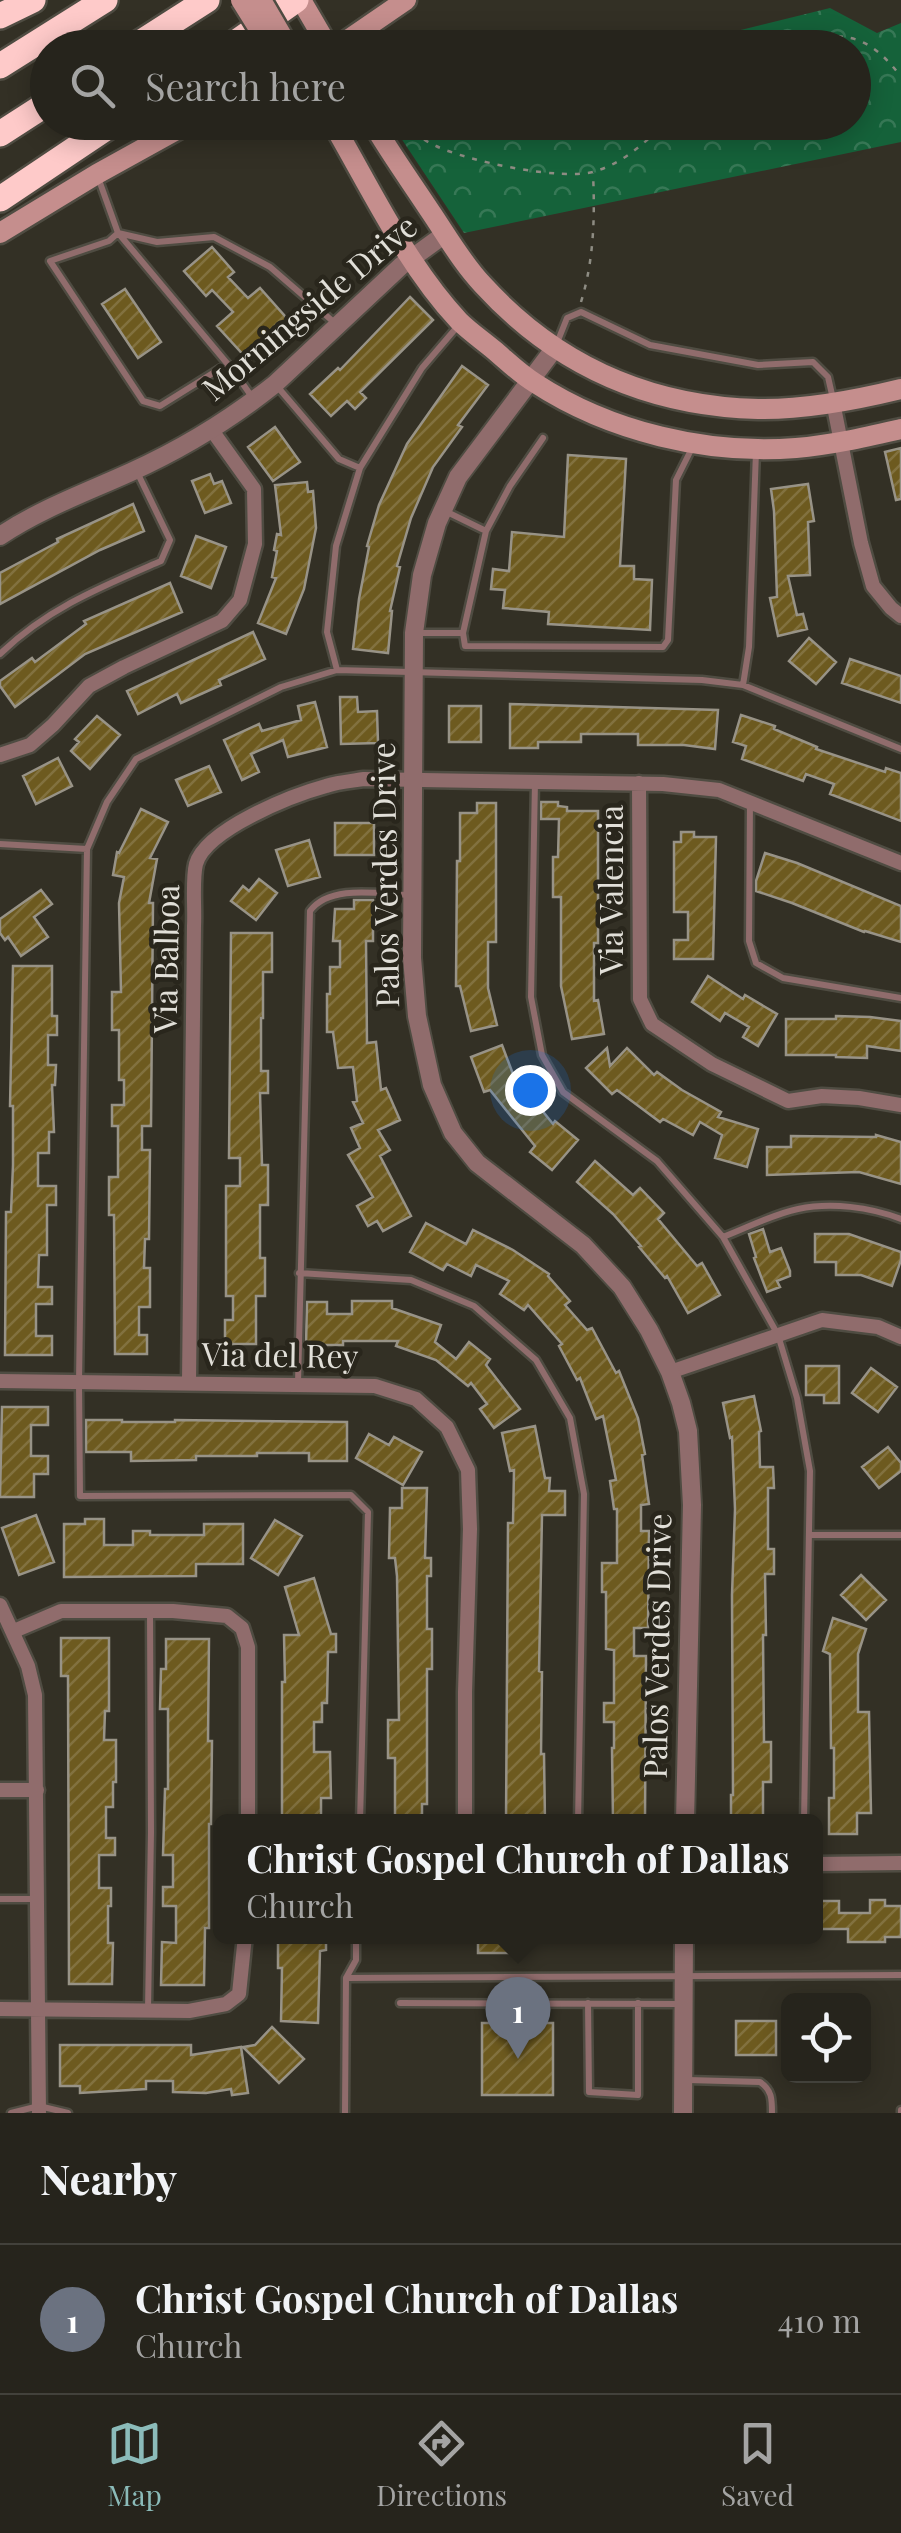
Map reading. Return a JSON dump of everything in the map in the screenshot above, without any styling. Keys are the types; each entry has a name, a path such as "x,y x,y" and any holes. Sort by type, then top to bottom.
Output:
{"highway":[{"path":"0,16 33,0"},
{"path":"57,30 105,0"},
{"path":"160,30 208,0"},
{"path":"255,30 299,0"},
{"path":"0,66 30,47"},
{"path":"0,134 30,115"},
{"path":"0,199 88,140"}],"main road":[{"path":"241,0 257,30"},
{"path":"261,0 278,30"},
{"path":"299,0 320,30"},
{"path":"360,30 406,0"},
{"path":"0,233 158,140"},
{"path":"342,140 410,258 461,323 530,380 579,406 642,432 756,450 840,442 901,429"},
{"path":"384,140 483,286 554,349 594,372 631,387 731,408 833,402 901,389"}],"street":[{"name":"Morningside Drive","path":"0,536 22,521 136,470 211,430 275,384 410,258 446,234"},
{"name":"Palos Verdes Drive","path":"554,349 458,477 442,510 422,575 414,633 412,958 417,1016 432,1084 453,1133 477,1163 583,1245 622,1287 649,1330 681,1403 688,1431 692,1505 685,1814"},
{"path":"833,402 860,542 873,586 901,616"},
{"path":"0,754 30,745 89,686 222,621 240,600 256,544 254,489 211,430"},
{"name":"Via Balboa","path":"189,1382 196,863 209,841 299,794 364,779 639,783 719,790 901,863"},
{"name":"Via Valencia","path":"639,783 640,999 652,1024 712,1064 788,1101 822,1096 901,1105"},
{"path":"670,1372 822,1320 878,1327 901,1337"},
{"name":"Via del Rey","path":"0,1381 375,1386 416,1399 447,1427 468,1470 466,1814"},
{"path":"0,1605 28,1666 35,1695 39,2110"},
{"path":"14,1632 62,1611 227,1616 242,1628 248,1647 248,1814"},
{"path":"0,1790 37,1790"},
{"path":"823,1864 901,1864"},
{"path":"0,2009 189,2011 226,2004 239,1994 244,1944"},
{"path":"683,2113 684,1944"}],"lane":[{"path":"97,174 118,234 254,400"},
{"path":"238,377 221,368 160,406 143,401 50,260 118,234 157,242 214,236 270,267 337,325"},
{"path":"554,349 567,318 581,312 650,345 758,365 813,362 828,377 833,402"},
{"path":"337,670 327,632 336,546 360,468 422,368 461,323"},
{"path":"275,384 338,459 360,468"},
{"path":"543,438 510,486 486,531 462,633 464,646 664,647 668,640 676,480 695,442"},
{"path":"743,685 749,646 756,450"},
{"path":"0,654 22,632 75,598 161,561 170,540 136,470"},
{"path":"442,510 486,531"},
{"path":"414,633 462,633"},
{"path":"360,1814 368,1512 351,1495 80,1496 87,849 107,802 136,759 281,687 337,670 702,680 743,685 901,749"},
{"path":"534,782 531,997 542,1056 563,1092 657,1161 723,1237 778,1335 797,1398 810,1471 804,1814"},
{"path":"750,801 749,940 756,963 783,978 901,998"},
{"path":"0,844 87,849"},
{"path":"298,1384 310,911 317,902 350,892 413,895"},
{"path":"723,1237 797,1209 826,1206 878,1210 901,1219"},
{"path":"299,1273 411,1280 474,1306 536,1360 570,1418 584,1494 578,1814"},
{"path":"809,1535 901,1535"},
{"path":"148,2010 150,1611"},
{"path":"0,1898 38,1899"},
{"path":"345,2113 346,1978 356,1960 356,1944"},
{"path":"346,1978 901,1975"},
{"path":"400,2003 683,2004"},
{"path":"588,2003 589,2092 638,2095 638,2004"},
{"path":"682,2080 760,2082 772,2094 772,2113"},
{"path":"11,2113 68,2113"}],"path":[{"path":"871,47 883,54 901,76"},
{"path":"426,140 451,152 570,176 593,173 617,163 644,140"},
{"path":"578,313 586,287 595,220 593,173"}],"green space":[{"path":"830,8 877,33 901,23 901,142 464,233 402,140 871,140 871,30 741,30"}],"building":[{"path":"212,247 234,272 228,277 248,298 260,288 291,323 249,361 217,326 233,312 212,290 206,296 184,271"},
{"path":"125,289 161,342 138,358 102,304"},
{"path":"410,297 433,320 360,392 366,398 355,409 347,401 331,416 310,394 340,370"},
{"path":"462,366 488,385 433,467 411,518 397,566 400,567 390,611 388,653 353,649 367,546 379,505 407,444"},
{"path":"275,427 300,462 273,481 248,447"},
{"path":"901,448 901,499 896,500 885,452"},
{"path":"568,455 626,459 620,566 634,566 634,579 652,580 650,630 548,624 549,612 503,608 505,590 491,589 493,569 509,571 512,532 564,537"},
{"path":"210,474 214,484 222,481 231,503 205,513 192,481"},
{"path":"307,482 308,492 313,491 316,528 304,589 286,634 258,623 276,578 272,577 277,551 274,550 277,534 281,535 275,485"},
{"path":"808,484 814,521 808,522 810,575 788,576 797,615 803,614 807,629 778,636 770,598 777,597 771,489"},
{"path":"133,504 144,531 0,604 0,573 58,542 57,539"},
{"path":"196,536 226,547 211,588 181,576"},
{"path":"170,583 182,612 85,654 15,707 0,686 0,681 32,658 35,662 86,624 84,621"},
{"path":"253,632 265,659 181,703 177,694 138,714 127,691"},
{"path":"809,638 836,662 816,684 789,661"},
{"path":"850,659 901,676 901,703 842,683"},
{"path":"340,697 357,697 358,712 377,711 378,743 341,744"},
{"path":"315,702 327,747 288,757 283,740 251,754 259,772 242,780 224,740 259,724 262,731 301,720 298,706"},
{"path":"510,704 718,710 715,749 638,745 638,734 581,734 581,742 538,742 538,748 510,748"},
{"path":"449,706 481,706 481,742 449,742"},
{"path":"741,715 775,726 774,729 816,749 885,772 886,768 901,773 901,821 830,794 834,784 806,774 803,781 742,759 746,746 733,742"},
{"path":"97,716 120,735 90,769 71,751 79,742 75,739"},
{"path":"58,758 72,786 36,804 23,776"},
{"path":"209,766 221,792 188,806 176,780"},
{"path":"541,802 558,802 567,811 598,811 594,1001 598,1000 604,1034 572,1039 561,986 561,897 553,897 553,857 558,857 559,819 541,819"},
{"path":"477,803 496,803 496,942 488,942 488,988 497,1025 471,1031 460,986 456,986 457,861 460,813 477,813"},
{"path":"141,809 168,822 150,858 157,859 149,903 153,903 151,1126 142,1126 142,1150 150,1150 149,1239 145,1239 144,1268 150,1268 150,1307 139,1307 139,1335 147,1335 147,1354 115,1354 114,1215 109,1215 109,1177 118,1177 118,1126 112,1126 112,1105 124,1105 124,1080 119,1080 119,1030 112,1030 112,992 121,992 119,903 124,877 113,875 117,852"},
{"path":"335,823 374,823 374,855 335,855"},
{"path":"681,832 694,832 694,837 716,837 713,959 674,959 674,940 688,940 688,912 674,912 674,842 681,842"},
{"path":"309,840 320,877 288,886 276,850"},
{"path":"765,853 901,906 901,942 756,891"},
{"path":"259,879 277,893 256,920 231,901 243,886 249,891"},
{"path":"41,890 52,904 34,917 48,937 21,956 8,937 5,940 0,933 0,919"},
{"path":"354,900 373,900 373,941 366,941 367,1043 376,1042 381,1090 386,1088 400,1120 378,1130 390,1150 380,1156 411,1216 383,1231 377,1221 368,1226 357,1206 373,1197 348,1155 360,1148 351,1128 363,1123 353,1102 357,1101 353,1067 338,1068 333,1032 327,1032 330,967 340,967 340,941 333,941 335,909 354,909"},
{"path":"231,933 272,933 272,972 263,972 261,1018 261,1071 268,1071 268,1093 260,1093 262,1165 268,1165 268,1205 260,1205 265,1296 256,1296 256,1344 225,1344 225,1320 233,1320 233,1296 226,1296 226,1186 240,1186 240,1158 229,1158"},
{"path":"13,966 52,966 52,1016 57,1016 57,1035 48,1035 48,1065 56,1065 52,1085 54,1132 49,1132 49,1153 38,1153 38,1186 56,1186 56,1205 47,1205 47,1255 39,1255 38,1287 52,1287 52,1304 36,1304 36,1336 52,1336 52,1355 5,1355 6,1212 11,1212 13,1165"},
{"path":"708,976 743,999 745,995 777,1014 758,1046 743,1037 749,1027 725,1013 720,1021 692,1002"},
{"path":"836,1016 901,1021 901,1051 867,1046 867,1058 786,1055 786,1019"},
{"path":"502,1045 519,1090 523,1087 553,1124 555,1121 578,1140 552,1170 530,1152 535,1146 490,1090 484,1092 471,1057"},
{"path":"607,1048 610,1066 627,1048 654,1075 657,1072 721,1112 718,1117 758,1129 747,1167 715,1158 722,1135 700,1122 693,1135 663,1119 660,1122 617,1090 612,1094 586,1068"},
{"path":"876,1135 901,1142 901,1184 859,1172 767,1175 767,1147 791,1147 791,1136"},
{"path":"595,1161 633,1195 640,1188 664,1213 658,1219 697,1266 702,1263 720,1295 688,1313 667,1276 613,1214 577,1182"},
{"path":"426,1223 466,1244 473,1230 513,1250 549,1274 570,1301 565,1305 587,1330 592,1328 616,1373 619,1371 638,1418 649,1504 641,1505 641,1531 649,1531 648,1628 634,1628 634,1656 646,1656 645,1814 613,1814 614,1722 604,1722 604,1703 614,1703 614,1650 606,1649 602,1563 617,1563 617,1509 610,1481 616,1480 603,1416 596,1419 580,1378 577,1380 559,1346 562,1344 528,1305 524,1310 500,1294 509,1281 476,1265 471,1276 447,1264 443,1270 410,1252"},
{"path":"763,1229 770,1252 781,1248 790,1271 790,1276 777,1281 780,1287 767,1292 749,1234"},
{"path":"815,1234 849,1234 901,1252 892,1286 861,1275 836,1275 836,1262 815,1262"},
{"path":"352,1301 392,1301 392,1308 441,1325 435,1342 456,1359 469,1342 490,1359 486,1365 520,1409 494,1428 480,1409 487,1404 471,1383 468,1386 436,1360 396,1346 398,1341 306,1345 307,1302 327,1302 327,1314 352,1314"},
{"path":"806,1366 839,1366 839,1403 824,1403 824,1395 806,1395"},
{"path":"871,1368 897,1387 878,1412 852,1393"},
{"path":"754,1396 761,1431 760,1467 773,1467 774,1488 768,1488 768,1549 774,1549 774,1574 765,1574 763,1635 764,1742 771,1742 771,1782 763,1782 763,1814 731,1814 735,1509 732,1437 723,1403"},
{"path":"2,1407 48,1407 48,1425 31,1425 31,1456 48,1456 48,1474 34,1474 34,1497 0,1497"},
{"path":"86,1420 347,1422 347,1461 309,1461 309,1453 257,1453 196,1456 196,1460 131,1461 131,1452 86,1452"},
{"path":"535,1426 545,1478 550,1478 549,1491 565,1491 565,1515 542,1515 539,1671 545,1814 506,1814 508,1523 513,1523 514,1470 510,1471 502,1433"},
{"path":"369,1434 389,1445 394,1437 422,1452 403,1485 356,1458"},
{"path":"888,1447 901,1463 901,1471 879,1488 862,1467"},
{"path":"402,1488 427,1488 425,1558 431,1558 427,1629 432,1629 432,1669 427,1669 427,1804 422,1804 422,1814 395,1814 395,1758 388,1758 388,1720 399,1720 397,1576 395,1558 389,1558 390,1508 402,1508"},
{"path":"36,1515 54,1562 19,1575 2,1528"},
{"path":"85,1519 104,1519 104,1545 133,1545 133,1531 150,1531 150,1535 204,1535 204,1524 243,1524 243,1564 196,1564 196,1576 64,1577 64,1524 85,1524"},
{"path":"275,1520 302,1536 278,1575 251,1558"},
{"path":"861,1575 886,1600 866,1620 841,1595"},
{"path":"314,1578 331,1634 336,1634 336,1652 328,1652 327,1703 322,1703 322,1722 314,1722 314,1752 330,1752 331,1798 321,1798 321,1814 282,1814 284,1635 299,1635 285,1587"},
{"path":"833,1618 866,1629 858,1654 858,1712 869,1712 871,1813 857,1813 857,1834 829,1834 834,1748 830,1654 823,1651"},
{"path":"61,1638 109,1638 109,1711 105,1711 104,1740 116,1740 116,1782 113,1807 106,1807 106,1838 115,1838 115,1855 99,1855 99,1888 111,1888 108,1943 113,1943 112,1984 69,1984 68,1676 61,1676"},
{"path":"166,1639 209,1639 211,1824 204,1985 161,1985 162,1942 176,1943 176,1906 163,1906 163,1887 173,1887 173,1855 163,1855 168,1709 160,1709"},
{"path":"870,1900 885,1900 885,1906 901,1906 901,1937 885,1937 885,1942 848,1942 848,1929 823,1929 823,1901 839,1901 839,1913 870,1913"},
{"path":"278,1944 326,1944 326,1950 320,1951 318,2023 281,2021 282,1968 278,1968"},
{"path":"478,1944 517,1944 517,1953 478,1953"},
{"path":"736,2021 776,2021 776,2055 736,2055"},
{"path":"482,2023 553,2023 553,2095 482,2095"},
{"path":"272,2027 304,2059 279,2083 243,2047 255,2045"},
{"path":"60,2045 191,2045 191,2055 241,2047 248,2093 232,2095 231,2089 173,2092 173,2081 146,2081 146,2089 80,2093 80,2086 60,2086"}],"place":[{"name":"Christ Gospel Church of Dallas","path":"518,2059"}]}
